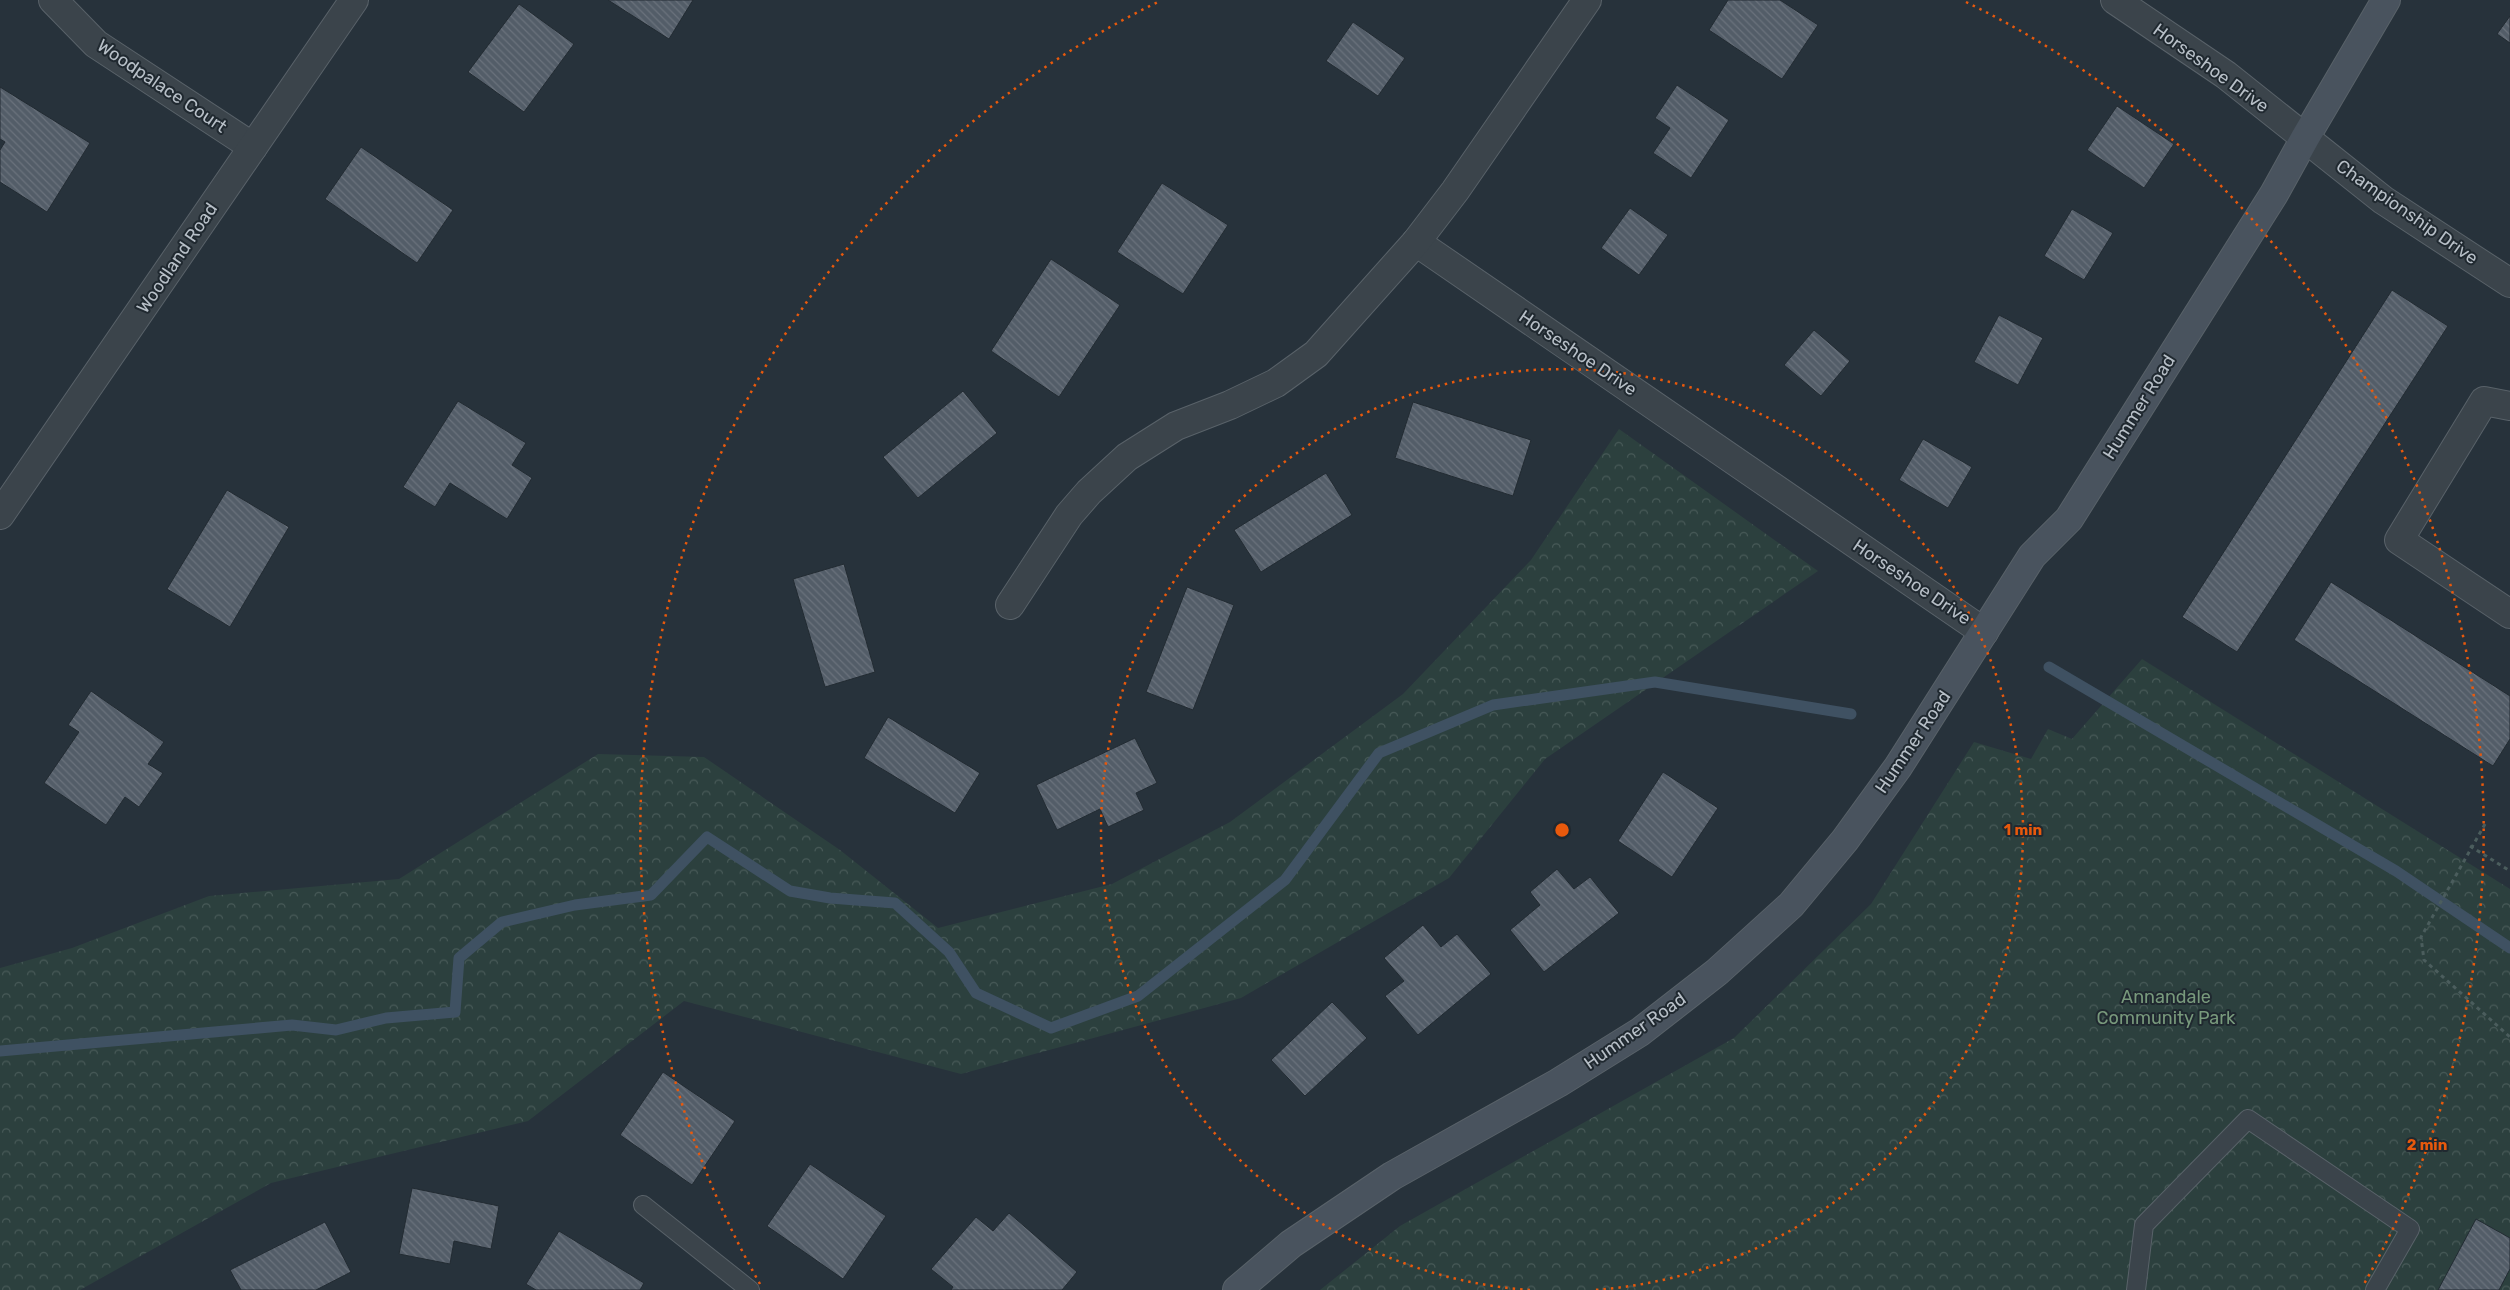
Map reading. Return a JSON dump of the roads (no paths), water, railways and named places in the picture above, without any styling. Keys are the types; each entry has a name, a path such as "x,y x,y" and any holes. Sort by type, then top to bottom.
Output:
{"main road":[{"name":"Hummer Road","path":"1237,1290 1291,1244 1392,1176 1558,1083 1640,1032 1717,972 1791,905 1845,840 1898,767 2032,556 2068,520 2274,194 2304,138 2386,0"}],"street":[{"name":"Woodpalace Court","path":"53,0 96,44 253,147"},
{"name":"Woodland Road","path":"0,515 354,0"},
{"path":"1010,605 1069,515 1089,492 1127,457 1176,426 1230,405 1276,383 1316,354 1416,242 1455,191 1587,0"},
{"name":"Horseshoe Drive","path":"2115,0 2226,75 2304,138"},
{"name":"Championship Drive","path":"2304,138 2383,200 2510,283"},
{"name":"Horseshoe Drive","path":"1416,242 1984,632"},
{"path":"2510,406 2484,401 2399,540 2510,614"}],"lane":[{"path":"2136,1290 2144,1225 2248,1119 2410,1229 2375,1290"},
{"path":"643,1205 750,1290"}],"waterway":[{"path":"2049,667 2396,871 2510,948"},
{"path":"0,1051 292,1025 336,1030 386,1018 455,1012 459,958 502,922 575,905 651,895 707,837 790,891 830,898 895,903 949,952 976,993 1051,1028 1138,996 1285,880 1379,753 1493,705 1655,682 1851,714"}],"park label":[{"name":"Annandale Community Park","path":"2166,1007"}]}
